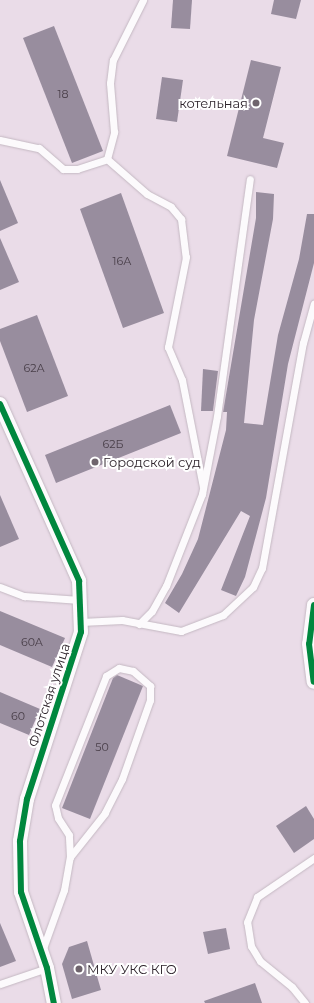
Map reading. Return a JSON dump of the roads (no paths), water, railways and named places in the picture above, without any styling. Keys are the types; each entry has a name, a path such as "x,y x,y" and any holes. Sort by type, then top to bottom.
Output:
{"street":[{"name":"Флотская улица","path":"0,404 79,581 81,632 27,799 20,841 21,892 46,968 54,1003"},
{"path":"314,604 309,644 314,682"}],"lane":[{"path":"107,159 114,132 110,83 113,60 143,0"},
{"path":"0,140 39,148 63,169 77,169 107,159"},
{"path":"107,159 147,194 170,207 181,219 186,257 168,347 182,380 203,489"},
{"path":"139,624 152,612 166,586 184,545 203,489 217,416 250,179"},
{"path":"81,622 122,620 181,631 223,615 253,587 262,568 303,343 314,303"},
{"path":"0,587 24,596 80,600"},
{"path":"41,953 64,890 70,857 69,835 58,818 55,805 106,676 118,668 133,672 150,686 150,700 122,779 105,813 70,857"},
{"path":"305,1003 288,983 260,961 251,946 247,922 257,897 314,858"},
{"path":"0,984 46,968"}],"place":[{"name":"котельная","path":"256,103"},
{"name":"Городской суд","path":"95,462"},
{"name":"МКУ УКС КГО","path":"79,969"}]}
